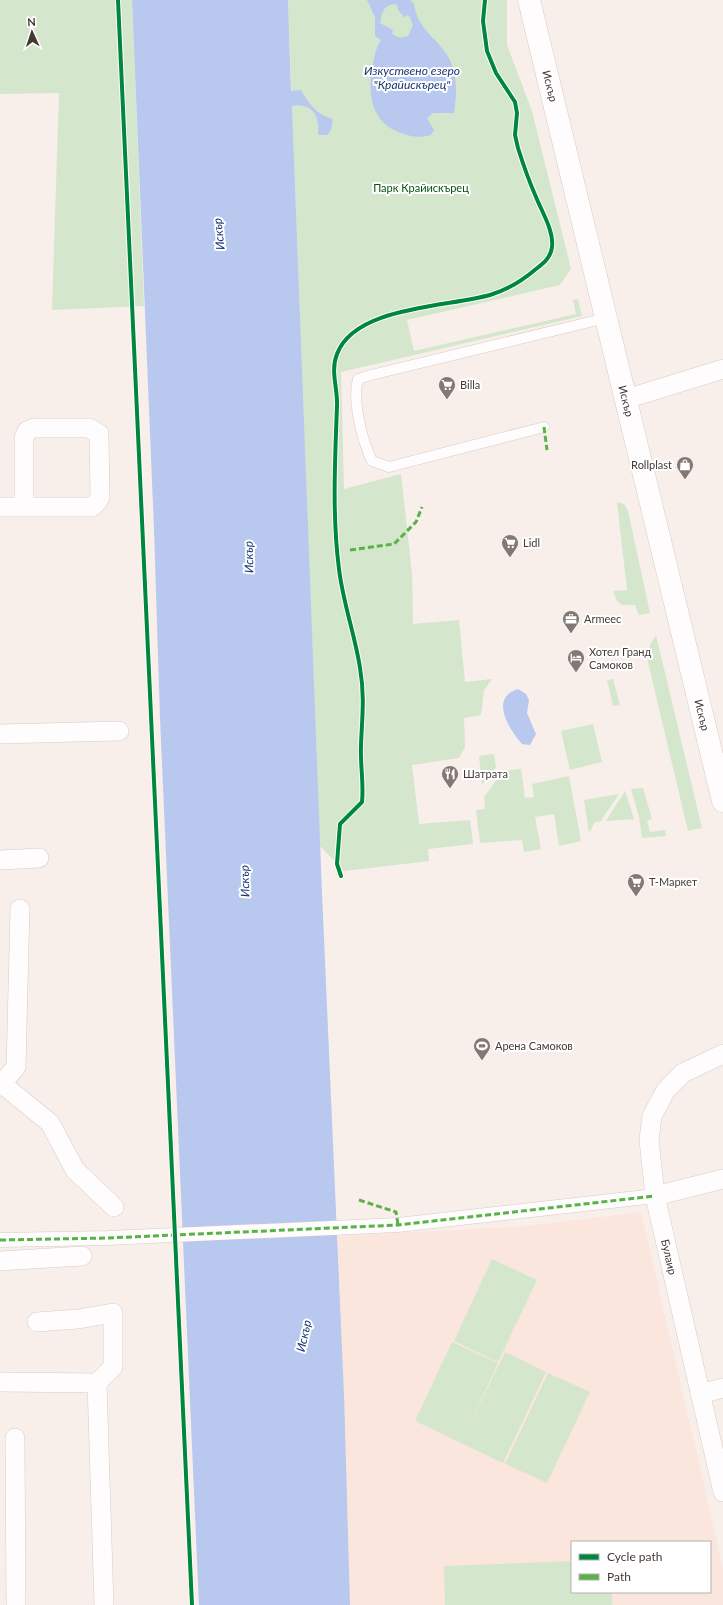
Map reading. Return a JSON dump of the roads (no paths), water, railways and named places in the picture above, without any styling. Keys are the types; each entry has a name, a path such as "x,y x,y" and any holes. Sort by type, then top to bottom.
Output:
{"main road":[{"name":"Искър","path":"529,0 723,801"}],"street":[{"path":"626,400 723,369"},
{"path":"0,507 92,507 100,497 99,434 89,428 34,428 27,431 24,438 24,506"},
{"path":"0,734 119,730"},
{"path":"0,860 39,858"},
{"path":"20,909 16,1067 1,1085 50,1123 75,1170 114,1207"},
{"name":"Булаир","path":"723,1054 683,1073 666,1090 652,1116 649,1140 655,1196 723,1492"},
{"path":"0,1240 338,1229 465,1218 655,1196 723,1178"},
{"path":"0,1261 82,1256"},
{"path":"0,1382 97,1383 113,1367 113,1313 78,1320 37,1322"},
{"path":"97,1383 104,1605"},
{"path":"700,1394 723,1388"},
{"path":"15,1438 16,1605"}],"lane":[{"path":"544,426 389,467 372,461 365,446 355,390 358,379 371,375 606,318"}],"water":[{"path":"132,0 288,0 291,91 301,90 307,100 318,112 333,119 331,130 327,135 318,135 318,122 314,112 305,107 292,106 322,893 344,1394 350,1605 199,1605 160,718 154,529"},
{"name":"Изкуствено езеро \"Крайискърец\"","path":"367,0 410,0 414,4 419,20 427,32 442,48 451,62 456,83 454,113 433,113 427,118 434,130 431,135 416,137 401,133 383,122 377,114 373,105 370,84 374,57 381,40 375,36 375,17","holes":["390,5 397,5 398,10 405,18 406,15 410,17 413,25 408,36 401,38 394,35 392,33 393,30 380,23 385,9"]},
{"path":"518,689 526,694 529,700 527,713 536,734 530,745 522,744 507,722 504,714 503,706 505,699 509,693"}],"place":[{"name":"Billa","path":"447,400"},
{"name":"Rollplast","path":"685,480"},
{"name":"Lidl","path":"510,558"},
{"name":"Armeec","path":"571,634"},
{"name":"Хотел Гранд Самоков","path":"576,673"},
{"name":"Шатрата","path":"450,789"},
{"name":"Т-Маркет","path":"636,897"},
{"name":"Арена Самоков","path":"482,1061"}],"park label":[{"name":"Парк Крайискърец","path":"421,188"}]}
